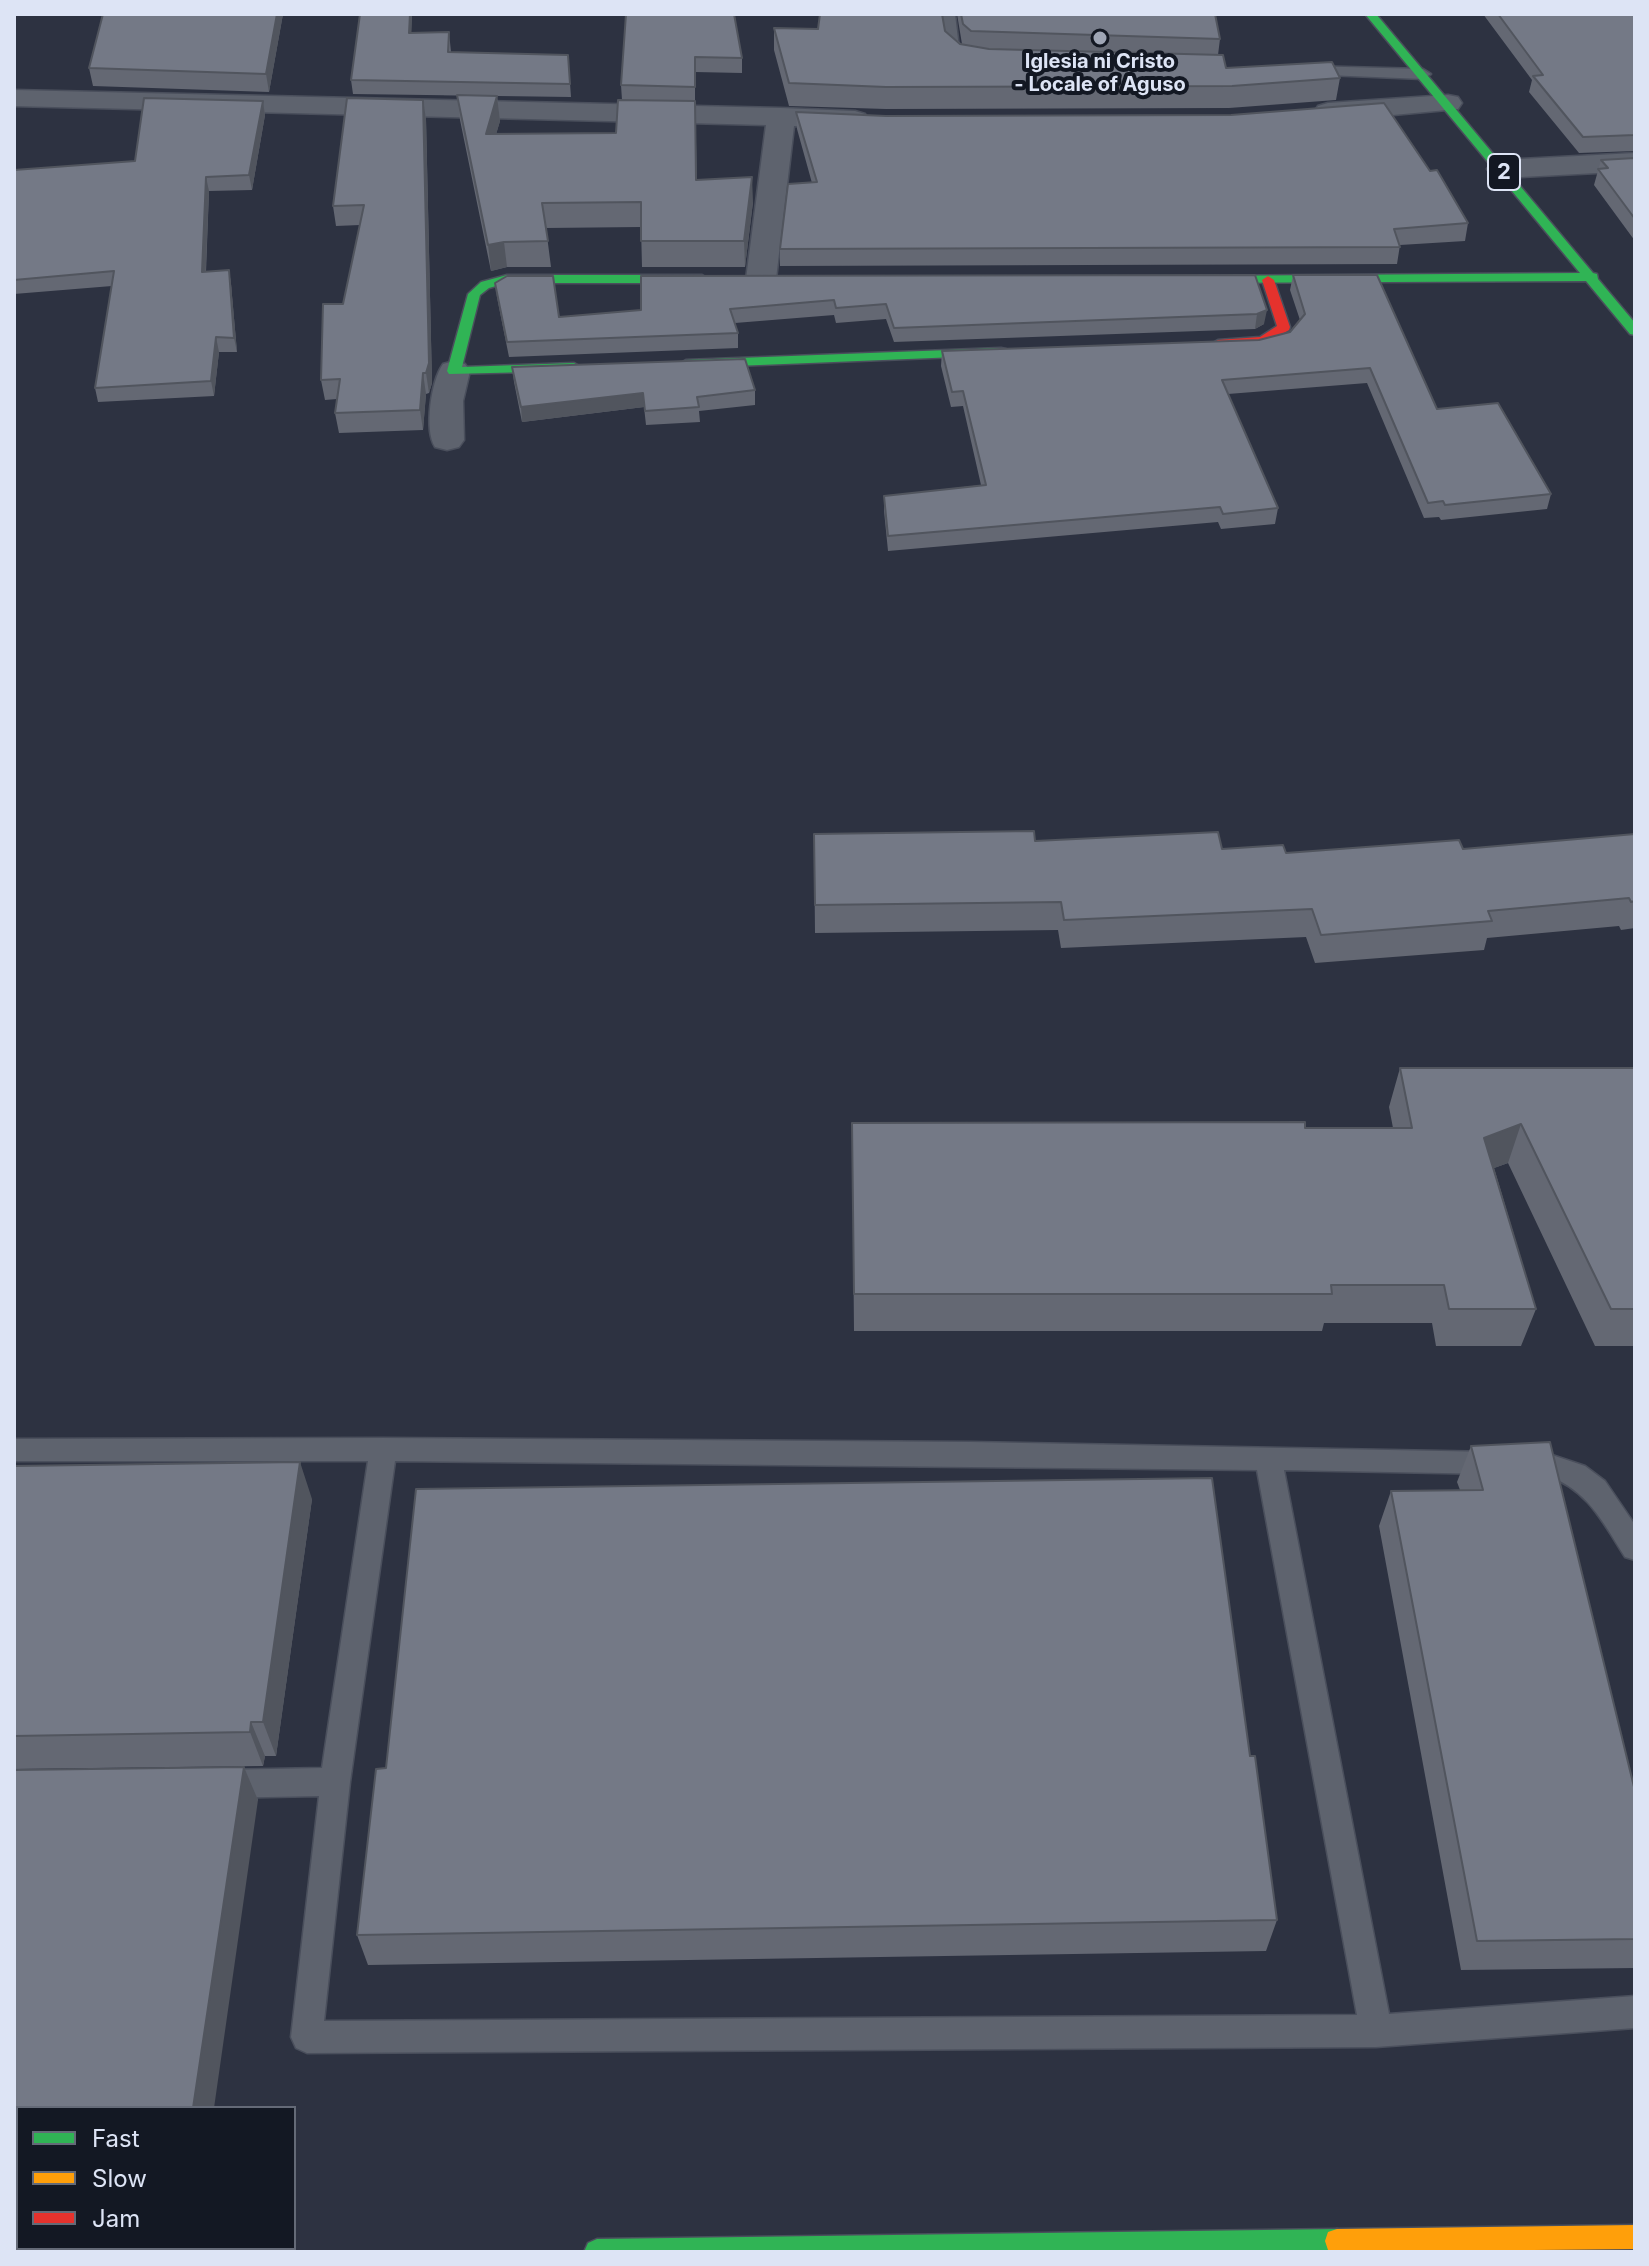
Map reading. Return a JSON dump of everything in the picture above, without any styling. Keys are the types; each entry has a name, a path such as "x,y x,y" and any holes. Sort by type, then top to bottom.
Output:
{"main road":[{"name":"2","path":"1370,14 1448,103 1635,331"},
{"path":"1173,280 1593,277"},
{"path":"590,367 454,371 474,294 485,285 507,279 714,279"},
{"path":"1194,345 1256,342 1276,337 1284,327 1268,280"},
{"path":"669,364 1020,352"},
{"path":"597,2252 1635,2237"}],"street":[{"path":"14,98 886,121"},
{"path":"1304,114 1448,103"},
{"path":"761,279 781,117"},
{"path":"1502,169 1635,162"},
{"path":"447,440 447,401 454,371"}],"lane":[{"path":"948,14 952,50 965,60 977,62"},
{"path":"1291,71 1423,74"},
{"path":"383,1449 335,1782 307,2037 1376,2031 1635,2012"},
{"path":"14,1450 383,1449 1268,1458 1546,1464 1576,1474 1595,1489 1635,1548"},
{"path":"1268,1458 1376,2031"},
{"path":"198,1784 335,1782"}],"building":[{"path":"103,14 277,14 266,74 89,68"},
{"path":"360,14 410,14 409,33 449,32 448,52 568,55 570,84 351,80"},
{"path":"626,14 734,14 742,58 695,57 695,87 621,85"},
{"path":"820,14 942,14 945,31 960,44 989,49 1223,55 1226,68 1332,62 1340,78 1232,86 886,87 789,83 774,28 818,29"},
{"path":"961,14 1215,14 1220,39 971,31 963,24"},
{"path":"1498,14 1635,14 1635,135 1583,137 1533,76 1543,75"},
{"path":"457,95 497,96 486,134 616,133 618,100 695,101 696,180 752,177 744,241 641,241 641,202 542,203 548,241 488,245"},
{"path":"144,98 263,101 249,175 206,177 202,272 229,270 234,338 216,337 211,381 95,388 114,271 14,280 14,170 135,161"},
{"path":"347,98 423,100 429,363 426,373 423,373 420,410 335,413 340,379 321,380 323,304 343,304 364,205 333,206"},
{"path":"1384,103 1430,171 1437,170 1468,223 1394,229 1400,247 780,249 788,184 817,182 796,112 886,116 1231,115"},
{"path":"1635,158 1635,219 1598,169 1608,168 1601,160"},
{"path":"1255,275 1267,310 1257,314 894,328 886,304 836,308 834,300 730,309 738,333 507,342 495,283 507,276 553,276 559,317 641,310 641,276"},
{"path":"1293,275 1377,275 1437,409 1498,403 1551,494 1445,505 1443,501 1428,503 1370,368 1222,380 1278,508 1223,514 1220,507 888,536 884,496 986,485 963,391 952,392 942,351 1259,340 1290,332 1305,314"},
{"path":"745,359 755,390 697,397 699,407 645,411 643,393 521,407 512,367"},
{"path":"1034,831 1035,841 1218,832 1222,849 1283,845 1286,853 1459,840 1463,849 1635,834 1635,901 1631,902 1629,898 1488,911 1492,921 1321,935 1312,909 1064,920 1061,902 815,905 814,834"},
{"path":"1400,1068 1635,1068 1635,1309 1611,1309 1521,1124 1484,1138 1536,1309 1449,1309 1444,1285 1331,1285 1332,1294 854,1294 852,1123 1305,1122 1305,1128 1412,1128"},
{"path":"1550,1442 1635,1791 1635,1939 1477,1941 1391,1491 1483,1490 1471,1446"},
{"path":"300,1462 263,1722 251,1722 250,1732 14,1736 14,1466"},
{"path":"1212,1478 1250,1756 1255,1756 1277,1920 357,1935 376,1769 386,1768 416,1489"},
{"path":"244,1767 193,2106 16,2106 14,2129 14,1770"}],"traffic: fast":[{"path":"1370,14 1635,331"},
{"path":"1199,280 1593,277"},
{"path":"574,367 454,371 474,294 485,285 507,279 702,279"},
{"path":"686,364 1001,352"},
{"path":"597,2252 1337,2241"}],"traffic: slow":[{"path":"1337,2241 1635,2237"}],"traffic: jam":[{"path":"1218,344 1263,341 1284,327 1268,280"}],"place":[{"name":"Iglesia ni Cristo - Locale of Aguso","path":"1100,38"}]}
